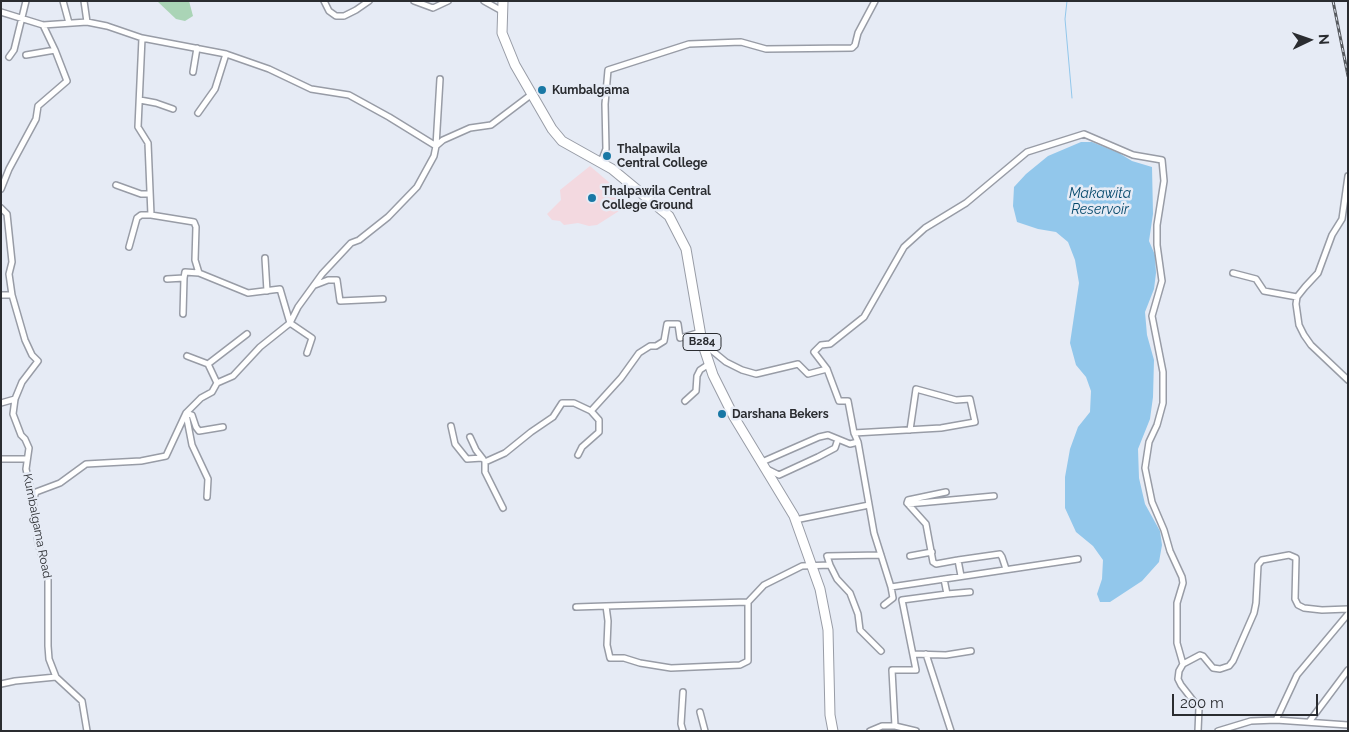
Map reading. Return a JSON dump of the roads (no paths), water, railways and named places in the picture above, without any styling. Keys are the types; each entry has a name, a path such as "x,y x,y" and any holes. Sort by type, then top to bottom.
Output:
{"main road":[{"name":"B284","path":"502,6 502,33 515,65 552,128 562,141 601,162 669,216 686,249 702,342 713,375 734,417 795,520 820,589 828,630 830,715 833,731"}],"street":[{"path":"9,57 14,50 23,20 26,1"},
{"path":"64,1 69,23"},
{"path":"84,1 87,22"},
{"path":"324,1 329,11 336,16 344,16 369,1"},
{"path":"414,1 433,8 448,1"},
{"path":"484,1 502,6"},
{"path":"601,162 606,149 605,104 608,70 689,44 741,42 766,49 852,48 875,1"},
{"path":"1,12 42,25 87,22 107,26 142,38 226,54 269,69 311,89 349,95 436,146"},
{"path":"1,189 9,169 36,119 38,106 66,81 55,50 42,25"},
{"path":"142,38 138,127 148,143 151,215"},
{"path":"193,72 197,48"},
{"path":"26,55 55,50"},
{"path":"198,113 215,90 223,69 226,54"},
{"path":"34,500 36,492 60,483 86,464 141,461 166,456 186,413 201,398 212,392 217,383 232,376 260,347 279,330 290,324 298,307 322,274 351,243 359,240 388,217 416,187 434,156 440,80"},
{"path":"436,146 443,140 470,128 491,125 532,94"},
{"path":"140,100 172,109"},
{"path":"884,605 893,598 874,532 858,442 854,433 848,401 839,401 827,370 814,352 821,345 830,344 864,317 904,247 925,228 966,203 1027,152 1084,134 1133,155 1162,160 1164,181 1156,245 1162,271 1162,282 1152,316 1163,372 1163,403 1157,425 1149,442 1145,468 1152,502 1182,577 1183,584 1177,604 1177,643 1183,664"},
{"path":"1348,176 1342,218 1332,235 1318,273 1297,297 1297,317 1304,335 1311,345 1348,380"},
{"path":"116,185 141,194 150,194"},
{"name":"Kumbalgama Road","path":"1,208 7,214 12,262 9,274 12,295 25,340 32,355 38,361 22,382 15,399 13,414 21,435 25,438 29,448 26,469 34,500 38,542 48,580 49,659 56,677 82,701 87,731"},
{"path":"129,247 136,218 141,215 194,222 196,226 195,260 198,272"},
{"path":"265,258 268,291"},
{"path":"182,314 185,272 198,272 248,293 280,289 290,324 312,338 307,353"},
{"path":"1233,273 1256,279 1264,291 1297,297"},
{"path":"166,278 184,278"},
{"path":"314,285 328,280 337,280 340,301 383,299"},
{"path":"1,296 12,295"},
{"path":"591,411 621,378 639,353 650,346 656,346 664,341 667,324 678,324 680,338 701,332"},
{"path":"208,364 247,334"},
{"path":"702,342 726,362 756,374 798,364 808,374 827,370"},
{"path":"187,356 208,364 217,383"},
{"path":"685,401 696,391 696,376 700,370 709,364"},
{"path":"854,433 912,430 941,428 975,422 970,399 956,400 916,389 910,430"},
{"path":"1,403 15,399"},
{"path":"451,426 455,444 467,459 484,460 505,453 553,417 562,403 574,403 591,411 599,420 599,432 582,447 578,455"},
{"path":"186,413 192,415 199,430 223,427"},
{"path":"186,413 192,445 208,479 207,497"},
{"path":"764,466 819,437 828,435 850,444 858,442"},
{"path":"470,437 476,450 484,460 485,472 503,508"},
{"path":"764,466 779,475 835,448 838,439"},
{"path":"1,459 27,459"},
{"path":"946,492 908,500 906,503 926,524 933,562 936,564 1000,554 1006,569"},
{"path":"908,504 994,496"},
{"path":"795,520 869,504"},
{"path":"910,556 932,552"},
{"path":"881,555 827,556 837,579 850,593 858,614 860,630 881,651"},
{"path":"1198,731 1199,708 1181,685 1178,672 1183,664 1200,655 1213,668 1220,669 1229,666 1254,613 1258,566 1262,560 1289,555 1296,558 1295,599 1298,605 1304,608 1322,610 1348,609"},
{"path":"891,587 1078,558"},
{"path":"958,560 961,576"},
{"path":"606,606 608,621 607,645 610,658 624,658 640,663 671,668 740,665 748,661 748,602 764,585 802,566 830,565"},
{"path":"944,578 947,594"},
{"path":"895,726 892,670 916,670 902,600 970,592"},
{"path":"576,607 748,602"},
{"path":"1276,720 1297,675 1348,614"},
{"path":"913,654 946,655 971,651"},
{"path":"926,654 951,731"},
{"path":"1309,722 1348,670"},
{"path":"1,684 56,677"},
{"path":"683,692 681,724 683,731"},
{"path":"700,712 705,731"},
{"path":"1218,731 1251,722 1276,720 1348,725"},
{"path":"870,731 882,726 895,726 914,731"}],"water":[{"name":"Makawita Reservoir","path":"1081,142 1092,142 1119,153 1132,161 1152,167 1153,214 1149,241 1155,255 1156,273 1154,289 1145,312 1147,335 1154,360 1153,397 1150,419 1138,449 1139,478 1145,504 1160,531 1162,545 1159,562 1142,581 1110,602 1100,602 1097,594 1102,579 1103,560 1093,546 1076,532 1065,508 1065,477 1070,449 1078,427 1090,412 1091,391 1086,377 1076,365 1070,343 1079,283 1075,260 1068,242 1056,232 1038,229 1017,222 1013,206 1014,187 1026,174 1048,156"}],"waterway":[{"path":"1067,1 1065,19 1072,98"}],"railway":[{"path":"1333,1 1348,76"}],"place":[{"name":"Kumbalgama","path":"542,90"},
{"name":"Thalpawila Central College","path":"607,156"},
{"name":"Thalpawila Central College Ground","path":"592,198"},
{"name":"Darshana Bekers","path":"722,414"}]}
